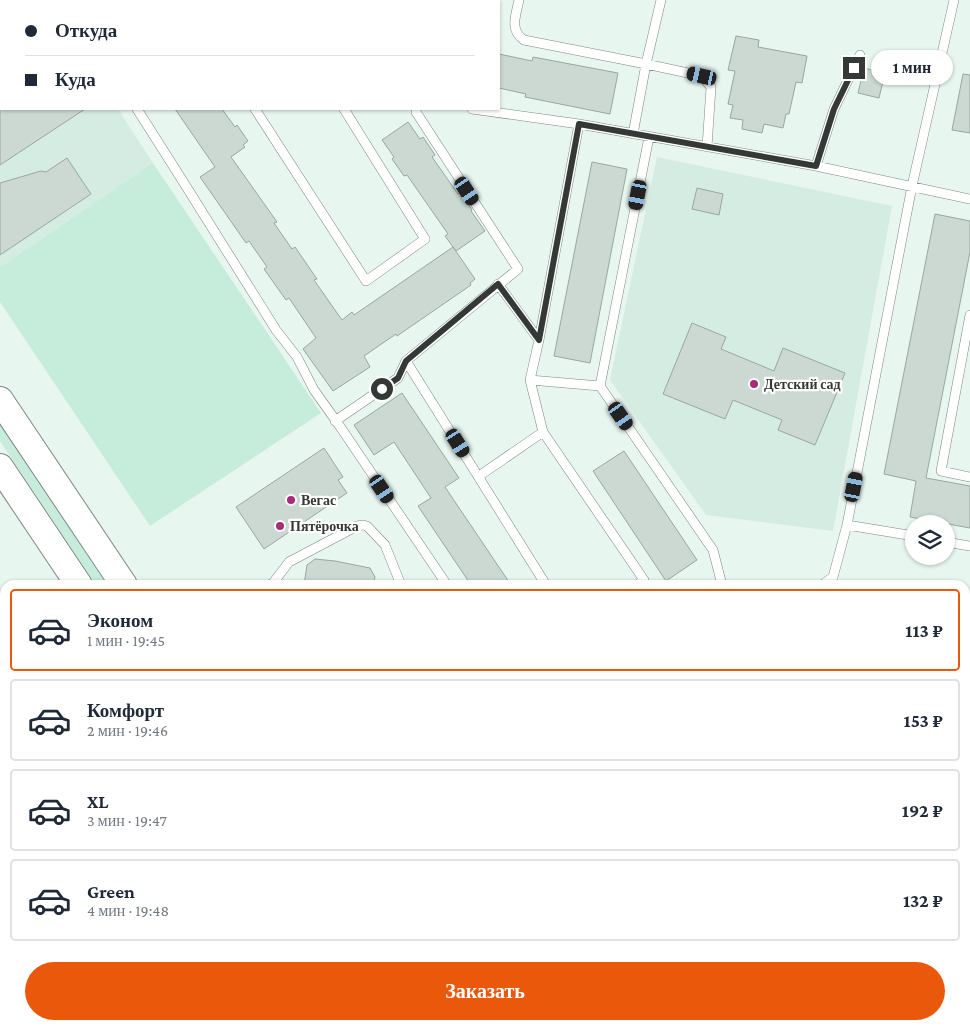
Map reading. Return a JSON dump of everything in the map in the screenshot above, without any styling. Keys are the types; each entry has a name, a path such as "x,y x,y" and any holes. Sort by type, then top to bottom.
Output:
{"main road":[{"path":"0,400 121,580"},
{"path":"0,467 76,580"}],"lane":[{"path":"519,0 514,29 519,37 524,40 702,76 711,87 707,147"},
{"path":"633,134 646,64 661,0"},
{"path":"829,580 833,577 847,524 912,186 954,0"},
{"path":"816,166 834,109 860,55"},
{"path":"138,110 276,330 297,357 314,390 443,580"},
{"path":"256,110 366,281 425,239 345,110"},
{"path":"335,421 398,378 406,361 518,269 416,110"},
{"path":"479,110 579,124 816,166 970,199"},
{"path":"579,124 530,380 543,432 644,580"},
{"path":"649,137 600,386 714,550 721,580"},
{"path":"498,284 539,340"},
{"path":"970,316 941,472 970,477"},
{"path":"406,361 543,580"},
{"path":"530,380 600,386"},
{"path":"479,476 543,432"},
{"path":"847,524 905,534"},
{"path":"275,580 289,562 357,526 363,525 367,526 385,545 400,580"},
{"path":"955,544 970,546"}],"shaded area":[{"path":"0,110 119,110 153,163 0,267"},
{"path":"657,157 892,206 833,531 706,515 610,380"}],"green space":[{"path":"153,163 321,413 150,526 0,302 0,267"},
{"path":"0,425 104,580 93,580 0,441"}],"building":[{"path":"736,36 759,40 758,47 807,56 802,83 796,82 789,114 786,114 783,128 764,124 762,133 742,129 743,120 730,118 733,105 728,104 735,71 728,70"},
{"path":"500,54 532,61 533,57 618,73 610,114 525,97 526,94 500,88"},
{"path":"864,68 885,73 879,98 858,93"},
{"path":"963,74 970,75 970,133 952,130"},
{"path":"0,110 83,110 0,165"},
{"path":"176,110 223,110 235,127 237,125 248,141 243,145 245,147 231,157 277,222 274,223 292,249 295,247 317,279 314,280 342,320 352,312 354,315 453,247 475,279 470,283 471,285 397,336 396,334 364,356 370,367 333,391 303,349 316,338 289,298 286,300 264,269 267,267 249,241 246,243 200,177 215,167"},
{"path":"408,122 420,139 423,137 435,155 432,157 458,194 460,192 485,231 456,251 445,236 448,234 407,175 404,176 392,159 394,157 382,140"},
{"path":"67,158 91,194 0,255 0,183 41,171 46,172"},
{"path":"592,162 627,169 590,363 554,356"},
{"path":"697,188 723,194 719,215 692,209"},
{"path":"935,214 970,221 970,252 926,478 970,486 970,528 955,525 955,515 910,515 916,481 884,474"},
{"name":"Детский сад","path":"692,323 726,337 721,349 774,371 783,348 845,373 815,445 778,430 782,420 733,400 725,419 663,394"},
{"path":"402,393 459,478 445,487 508,580 468,580 418,506 431,498 394,442 374,455 354,425"},
{"name":"Вегас","path":"324,448 343,477 338,480 347,493 264,549 236,507"},
{"path":"624,451 697,560 665,580 593,471"},
{"path":"315,559 335,561 370,568 375,577 374,580 305,580 307,565"}],"place":[{"name":"Детский сад","path":"754,384"},
{"name":"Вегас","path":"291,500"},
{"name":"Пятёрочка","path":"280,526"}],"route":[{"path":"382,389 398,378 406,361 498,284 539,340 579,124 816,166 834,109 854,68"}]}
